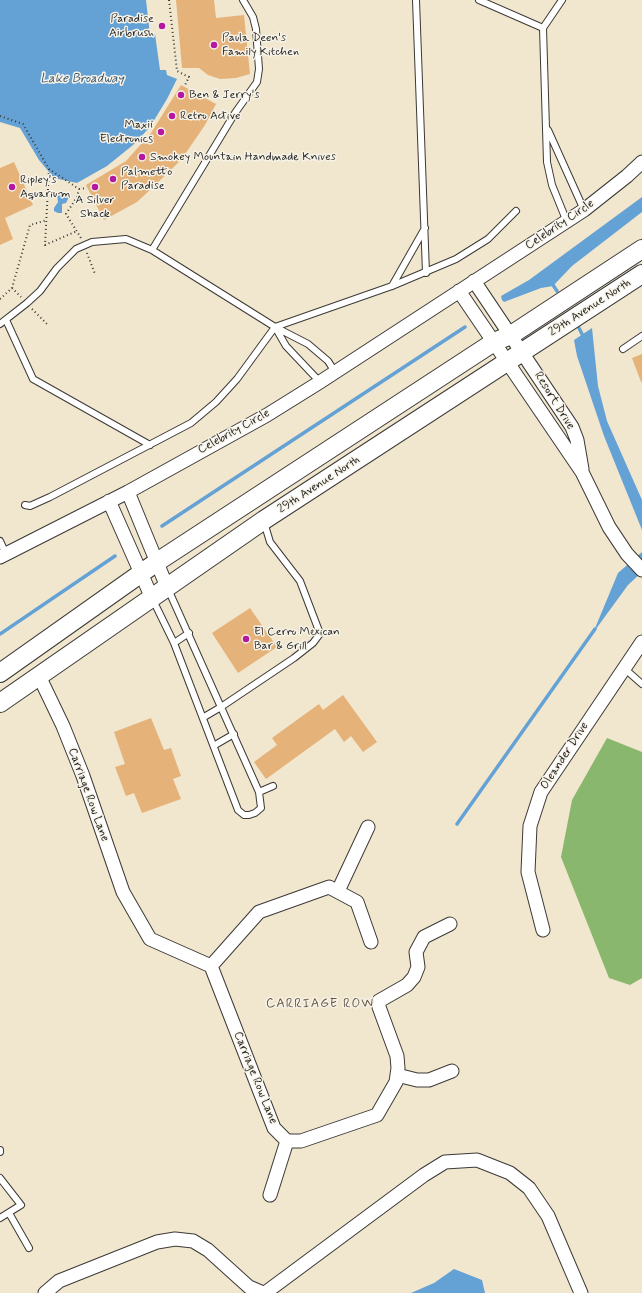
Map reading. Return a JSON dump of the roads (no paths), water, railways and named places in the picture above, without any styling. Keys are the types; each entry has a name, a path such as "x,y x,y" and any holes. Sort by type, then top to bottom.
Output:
{"main road":[{"name":"29th Avenue North","path":"0,673 156,562 494,342 511,334 642,249"},
{"name":"29th Avenue North","path":"0,703 264,520 642,274"}],"street":[{"name":"Celebrity Circle","path":"3,556 128,492 266,415 320,382 567,222 627,176 642,162"},
{"path":"474,281 511,334"},
{"path":"459,291 494,342"},
{"name":"Resort Drive","path":"511,334 572,427 582,472"},
{"name":"Resort Drive","path":"494,342 582,472 609,526 627,554 642,570"},
{"path":"128,492 167,587"},
{"path":"108,501 152,598"},
{"name":"Oleander Drive","path":"543,930 528,872 530,826 541,792 642,642"},
{"name":"Carriage Row Lane","path":"39,676 55,708 83,776 123,892 150,938 211,966 274,1128 287,1141"},
{"path":"338,891 368,827"},
{"path":"211,966 259,912 329,887 357,902 370,942"},
{"path":"270,1195 287,1141 301,1141 377,1115 396,1082 397,1075 397,1056 379,1007 380,1000 407,985 414,977 418,967 416,952 424,937 450,924"},
{"path":"397,1075 417,1080 429,1080 452,1071"},
{"path":"44,1293 59,1281 157,1242 175,1239 192,1241 208,1250 249,1287 264,1293 424,1175 445,1162 478,1160 510,1173 529,1188 548,1216 581,1293"}],"lane":[{"path":"152,250 238,107 257,82 259,69 256,29 253,17 243,0"},
{"path":"416,0 426,272"},
{"path":"479,0 542,28"},
{"path":"562,0 542,28 548,174 567,222"},
{"path":"546,127 584,210"},
{"path":"25,506 30,506 50,497 150,446 191,422 216,402 238,379 275,327 392,286 456,259 488,240 516,211"},
{"path":"392,286 425,228"},
{"path":"0,324 40,291 66,256 92,242 112,239 126,239 152,250 275,327 308,344 328,361 335,372"},
{"path":"6,320 33,379 150,446"},
{"path":"275,327 286,346 320,382"},
{"path":"623,348 642,336"},
{"path":"204,716 221,707 294,658 313,643 319,635 319,631 300,581 270,542 264,520"},
{"path":"0,541 3,556"},
{"path":"152,598 174,643 204,716 238,810 244,815 256,813 261,808 260,792 167,587"},
{"path":"174,643 189,633"},
{"path":"625,669 642,684"},
{"path":"215,745 234,734"},
{"path":"260,792 273,786"},
{"path":"0,1178 21,1205 0,1218"},
{"path":"8,1213 29,1248"}],"water":[{"name":"Lake Broadway","path":"0,0 146,0 150,35 155,34 160,70 166,70 167,75 177,79 150,127 133,145 107,166 77,183 54,178 39,160 20,128 0,122"},
{"path":"60,191 67,193 69,197 66,203 62,204 62,213 58,213 54,211 54,208 58,202 57,194"},
{"path":"642,197 642,212 572,266 553,286 541,288 504,302 502,300 501,296 529,280"},
{"path":"592,328 598,386 607,421 642,500 642,530 604,436 577,356 574,340"},
{"path":"642,552 642,572 628,585 593,633 618,573"},
{"path":"454,1269 482,1280 485,1293 411,1293 434,1283"}],"waterway":[{"path":"551,282 557,291"},
{"path":"577,324 583,336"},
{"path":"162,526 465,327"},
{"path":"0,634 115,556"},
{"path":"457,824 595,629"}],"place":[{"name":"Paradise Airbrush","path":"162,26"},
{"name":"Paula Deen's Family Kitchen","path":"214,45"},
{"name":"Ben & Jerry's","path":"181,95"},
{"name":"Retro Active","path":"172,116"},
{"name":"Maxii Electronics","path":"161,132"},
{"name":"Smokey Mountain Handmade Knives","path":"142,157"},
{"name":"Palmetto Paradise","path":"113,179"},
{"name":"Ripley's Aquarium","path":"12,187"},
{"name":"A Silver Shack","path":"95,187"},
{"name":"El Cerro Mexican Bar & Grill","path":"246,639"}],"district":[{"name":"CARRIAGE ROW","path":"320,1004"}]}
